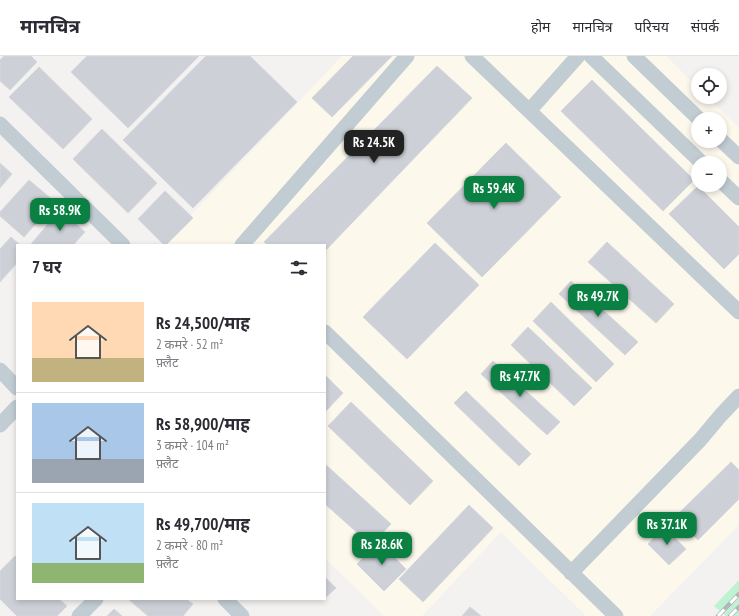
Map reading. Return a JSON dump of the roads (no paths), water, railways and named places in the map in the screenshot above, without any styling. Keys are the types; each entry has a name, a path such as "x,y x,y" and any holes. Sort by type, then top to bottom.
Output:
{"lane":[{"path":"243,244 407,56"},
{"path":"472,56 739,312"},
{"path":"529,111 578,56"},
{"path":"591,56 695,156"},
{"path":"634,56 692,112"},
{"path":"0,124 122,244"},
{"path":"727,146 739,157"},
{"path":"727,187 739,198"},
{"path":"326,333 616,616"},
{"path":"0,370 16,387"},
{"path":"571,573 700,440 739,396"},
{"path":"0,425 16,408"},
{"path":"79,616 95,600"},
{"path":"226,600 242,616"}],"railway":[{"path":"718,616 739,594"},
{"path":"730,616 739,607"}]}
